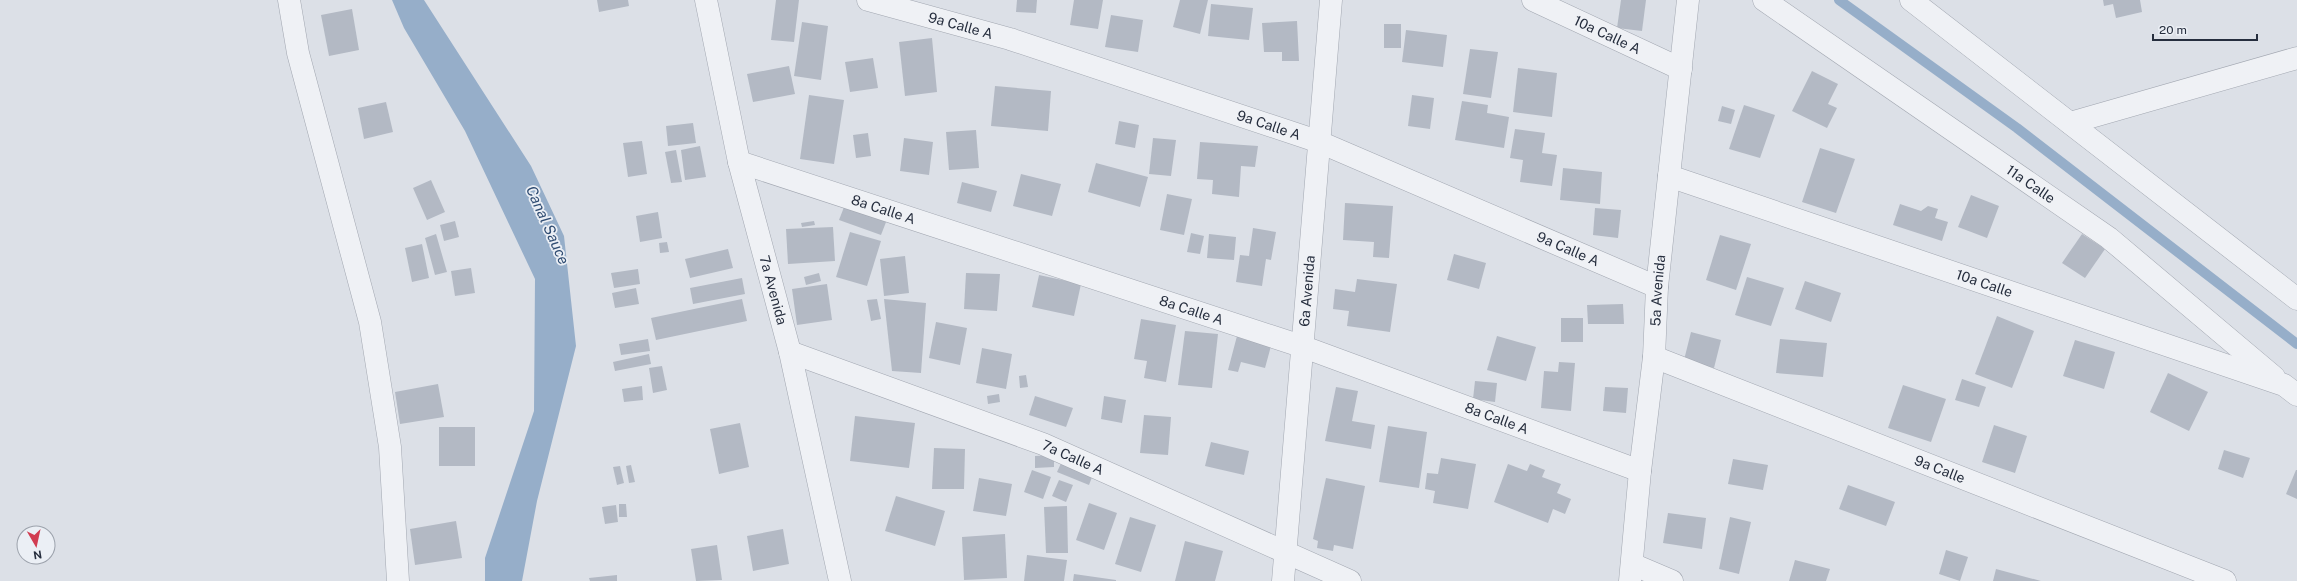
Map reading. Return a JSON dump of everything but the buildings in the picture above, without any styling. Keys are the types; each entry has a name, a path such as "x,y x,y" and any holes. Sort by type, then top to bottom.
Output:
{"street":[{"path":"289,0 298,54 370,322 390,447 398,581"},
{"name":"7a Avenida","path":"706,0 739,162 790,352 843,579"},
{"name":"9a Calle A","path":"868,0 1010,39 1318,141 1657,287"},
{"name":"6a Avenida","path":"1282,581 1330,0"},
{"name":"10a Calle A","path":"1533,0 1681,69"},
{"name":"5a Avenida","path":"1631,573 1640,471 1654,357 1657,287 1688,0"},
{"name":"11a Calle","path":"1764,0 2109,238 2291,390"},
{"path":"1911,0 2297,299"},
{"path":"2070,123 2297,58"},
{"name":"8a Calle A","path":"739,162 1301,346 1640,471"},
{"name":"10a Calle","path":"1669,176 2291,390"},
{"name":"7a Calle A","path":"790,352 1043,444 1350,581"},
{"name":"9a Calle","path":"1654,357 2225,581"},
{"path":"1631,573 1672,581"}],"water":[{"name":"Canal Sauce","path":"392,0 424,0 531,166 564,236 576,346 537,501 522,581 485,581 485,558 534,411 535,279 465,131 404,28"}],"waterway":[{"path":"1839,0 2017,128 2297,344"}]}
